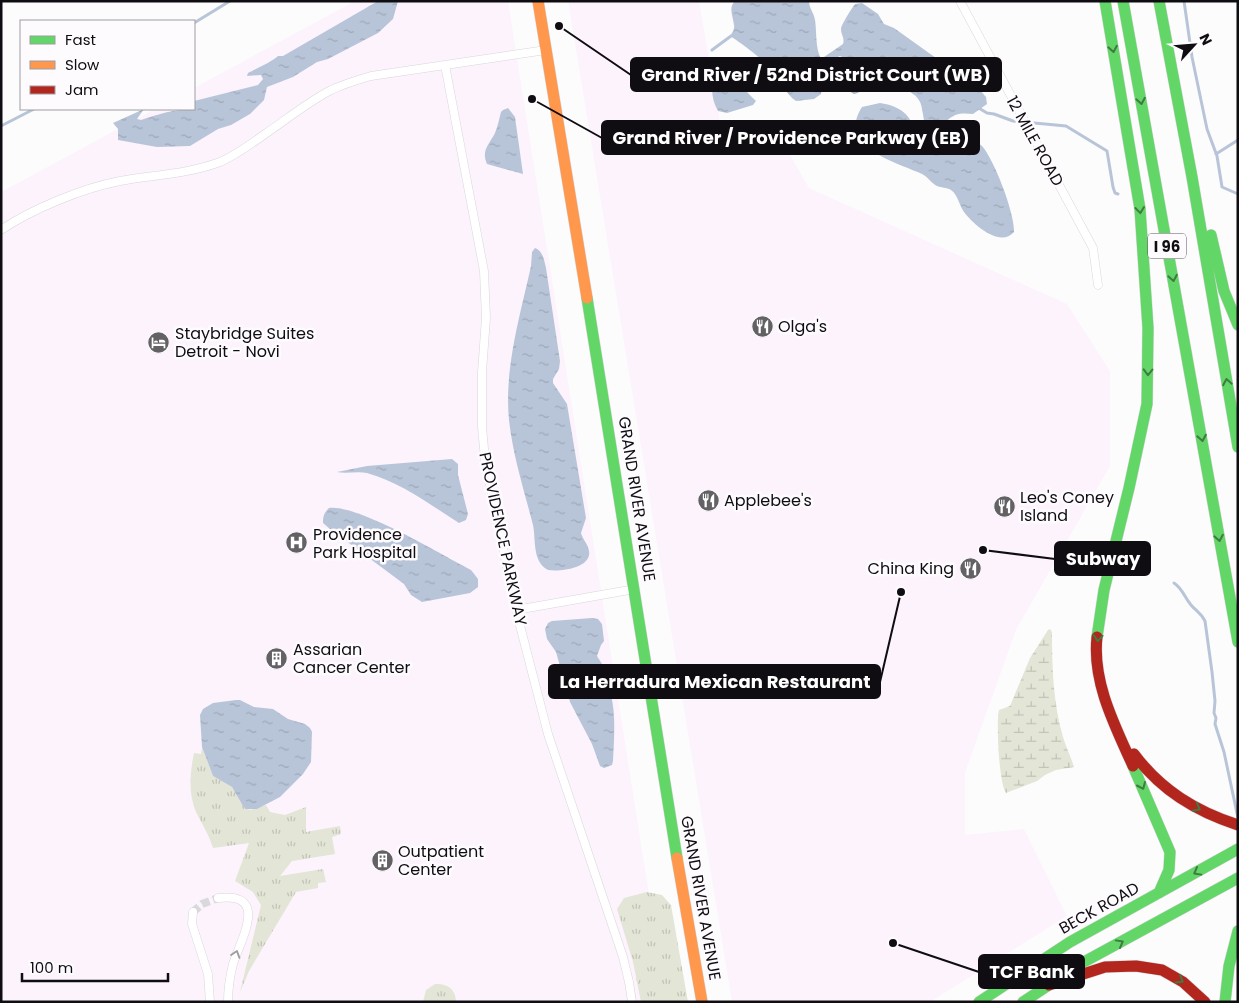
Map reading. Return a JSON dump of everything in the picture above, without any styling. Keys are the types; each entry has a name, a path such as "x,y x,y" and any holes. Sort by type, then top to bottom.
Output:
{"main road":[{"name":"GRAND RIVER AVENUE","path":"538,1 635,589 672,832 702,1002"},
{"path":"1105,1 1140,209 1148,328 1147,404 1130,488 1104,590 1096,640 1100,685 1115,726 1168,845 1171,856 1167,877 1159,893"},
{"name":"I 96","path":"1124,1 1238,642"},
{"name":"I 96","path":"1159,1 1192,177 1238,447"},
{"path":"1192,177 1208,220 1224,291 1238,325"},
{"path":"1115,726 1140,764 1166,791 1202,812 1234,824"},
{"name":"BECK ROAD","path":"979,1002 1070,942 1237,850"},
{"path":"1023,1002 1082,964 1238,878"},
{"path":"1225,1002 1232,947 1238,931"},
{"path":"1049,985 1105,967 1136,966 1162,970 1183,982 1205,1002"}],"street":[{"name":"12 MILE ROAD","path":"960,1 1093,248 1098,285"},
{"path":"1,230 36,211 79,192 119,181 201,168 222,161 242,150 333,89 371,76 546,50"},
{"name":"PROVIDENCE PARKWAY","path":"445,64 484,271 486,318 482,400 485,459 516,610 548,734 623,957 632,1002"},
{"path":"516,610 635,589"},
{"path":"218,898 234,897 240,899 246,904 249,912 248,921 232,967 228,1002"},
{"path":"193,912 192,924 208,974 210,1002"}],"shaded area":[{"name":"Providence Park Hospital","path":"355,1 508,1 666,1002 1,1002 1,192 153,110 195,110 195,87"},
{"path":"568,1 699,1 721,127 780,137 809,188 1067,304 1110,371 1110,466 1016,630 965,773 965,835 1024,829 1067,916 930,1002 732,1002"}],"green space":[{"path":"1050,629 1052,632 1053,672 1057,711 1063,737 1074,767 1056,770 1037,781 1006,793 999,753 999,710 1010,706 1030,658"},
{"path":"202,747 213,776 232,787 243,806 250,810 266,805 270,812 285,815 306,807 306,832 340,826 341,834 332,837 335,854 292,861 280,876 323,869 326,882 318,883 318,888 296,892 249,971 240,992 261,905 253,892 235,881 249,843 213,848 193,805 191,775 194,753 201,754"},
{"path":"647,892 662,895 671,905 688,1002 641,1002 633,962 617,909 624,898"},
{"path":"435,984 447,986 453,990 456,1002 423,1002 426,990"}],"water":[{"path":"378,1 398,1 393,19 378,33 328,59 317,62 293,77 267,87 264,100 250,114 231,125 218,129 190,146 157,147 118,140 118,129 113,123 142,110 143,110 137,119 141,120 173,111 195,110 195,101 258,85 263,79 261,75 247,76 248,73 278,56 283,56"},
{"path":"735,1 809,1 814,15 817,45 821,59 843,44 844,40 841,29 843,24 855,4 862,3 878,14 884,24 894,28 936,58 952,65 967,76 986,97 987,104 973,114 955,115 934,129 925,127 920,102 906,86 910,75 907,65 901,62 893,68 890,78 892,84 885,87 868,88 854,94 849,91 843,67 844,58 840,56 815,67 823,82 821,94 814,99 796,101 787,92 773,69 730,36 734,28 731,9"},
{"path":"714,73 732,80 756,101 753,105 727,113 718,111 712,93"},
{"path":"880,103 896,107 904,113 911,121 918,139 924,142 971,142 982,146 992,162 1003,187 1011,213 1014,232 1002,237 988,233 968,217 951,190 937,186 922,174 885,158 872,151 863,143 857,133 856,121 862,107"},
{"path":"508,108 515,117 523,174 487,164 485,159 485,151 495,133 501,112"},
{"path":"535,248 538,249 544,259 546,268 560,361 553,383 567,404 586,518 581,533 589,551 589,557 581,565 560,570 548,570 539,562 533,525 516,460 509,420 508,401 511,362 531,266 532,252"},
{"path":"452,459 458,464 458,475 468,514 466,520 459,523 392,482 363,472 337,472 367,466"},
{"path":"329,508 342,509 359,514 421,543 471,570 478,579 478,587 470,593 422,602 411,595 404,584 323,523 324,515"},
{"path":"598,619 602,624 604,641 597,656 602,664 610,667 612,675 611,695 614,711 613,761 612,765 604,768 600,766 592,744 570,702 556,652 547,639 545,629 548,623 552,621"},
{"path":"236,700 254,707 273,709 288,719 305,724 312,732 311,762 303,774 280,797 257,809 246,809 232,787 213,776 202,747 200,715 203,709 213,703"}],"waterway":[{"path":"195,22 230,1"},
{"path":"1184,1 1192,57 1207,129 1217,156 1222,187 1238,194"},
{"path":"712,50 731,36"},
{"path":"977,107 987,113 1013,121 1066,126 1107,151 1113,187 1115,193 1118,194"},
{"path":"1,126 32,110"},
{"path":"1216,154 1238,140"},
{"path":"1174,583 1205,621 1215,701 1215,724 1224,752 1238,818"}],"tunnel":[{"path":"193,912 202,904 218,898"}],"traffic: fast":[{"path":"1097,637 1104,590 1147,404 1148,328 1140,209 1105,1"},
{"path":"1123,1 1238,642"},
{"path":"1159,1 1192,177 1238,447"},
{"path":"1211,235 1224,291 1238,325"},
{"path":"587,298 677,858"},
{"path":"1133,766 1170,852 1169,870 1159,893"},
{"path":"979,1002 1070,942 1238,849"},
{"path":"1023,1002 1082,963 1238,878"},
{"path":"1225,1002 1229,966 1238,931"}],"traffic: slow":[{"path":"538,1 587,298"},
{"path":"677,858 702,1002"}],"traffic: jam":[{"path":"1097,637 1096,654 1101,687 1112,719 1133,766"},
{"path":"1134,754 1144,767 1167,789 1180,798 1207,813 1238,825"},
{"path":"1049,985 1105,967 1136,966 1162,970 1183,982 1205,1002"}],"place":[{"name":"Grand River / 52nd District Court (WB)","path":"559,26"},
{"name":"Grand River / Providence Parkway (EB)","path":"532,99"},
{"name":"Olga's","path":"762,326"},
{"name":"Staybridge Suites Detroit - Novi","path":"159,342"},
{"name":"Applebee's","path":"708,500"},
{"name":"Leo's Coney Island","path":"1004,506"},
{"name":"Providence Park Hospital","path":"297,543"},
{"name":"Subway","path":"983,550"},
{"name":"China King","path":"970,568"},
{"name":"La Herradura Mexican Restaurant","path":"901,592"},
{"name":"Assarian Cancer Center","path":"277,658"},
{"name":"Outpatient Center","path":"382,860"},
{"name":"TCF Bank","path":"893,943"}]}
